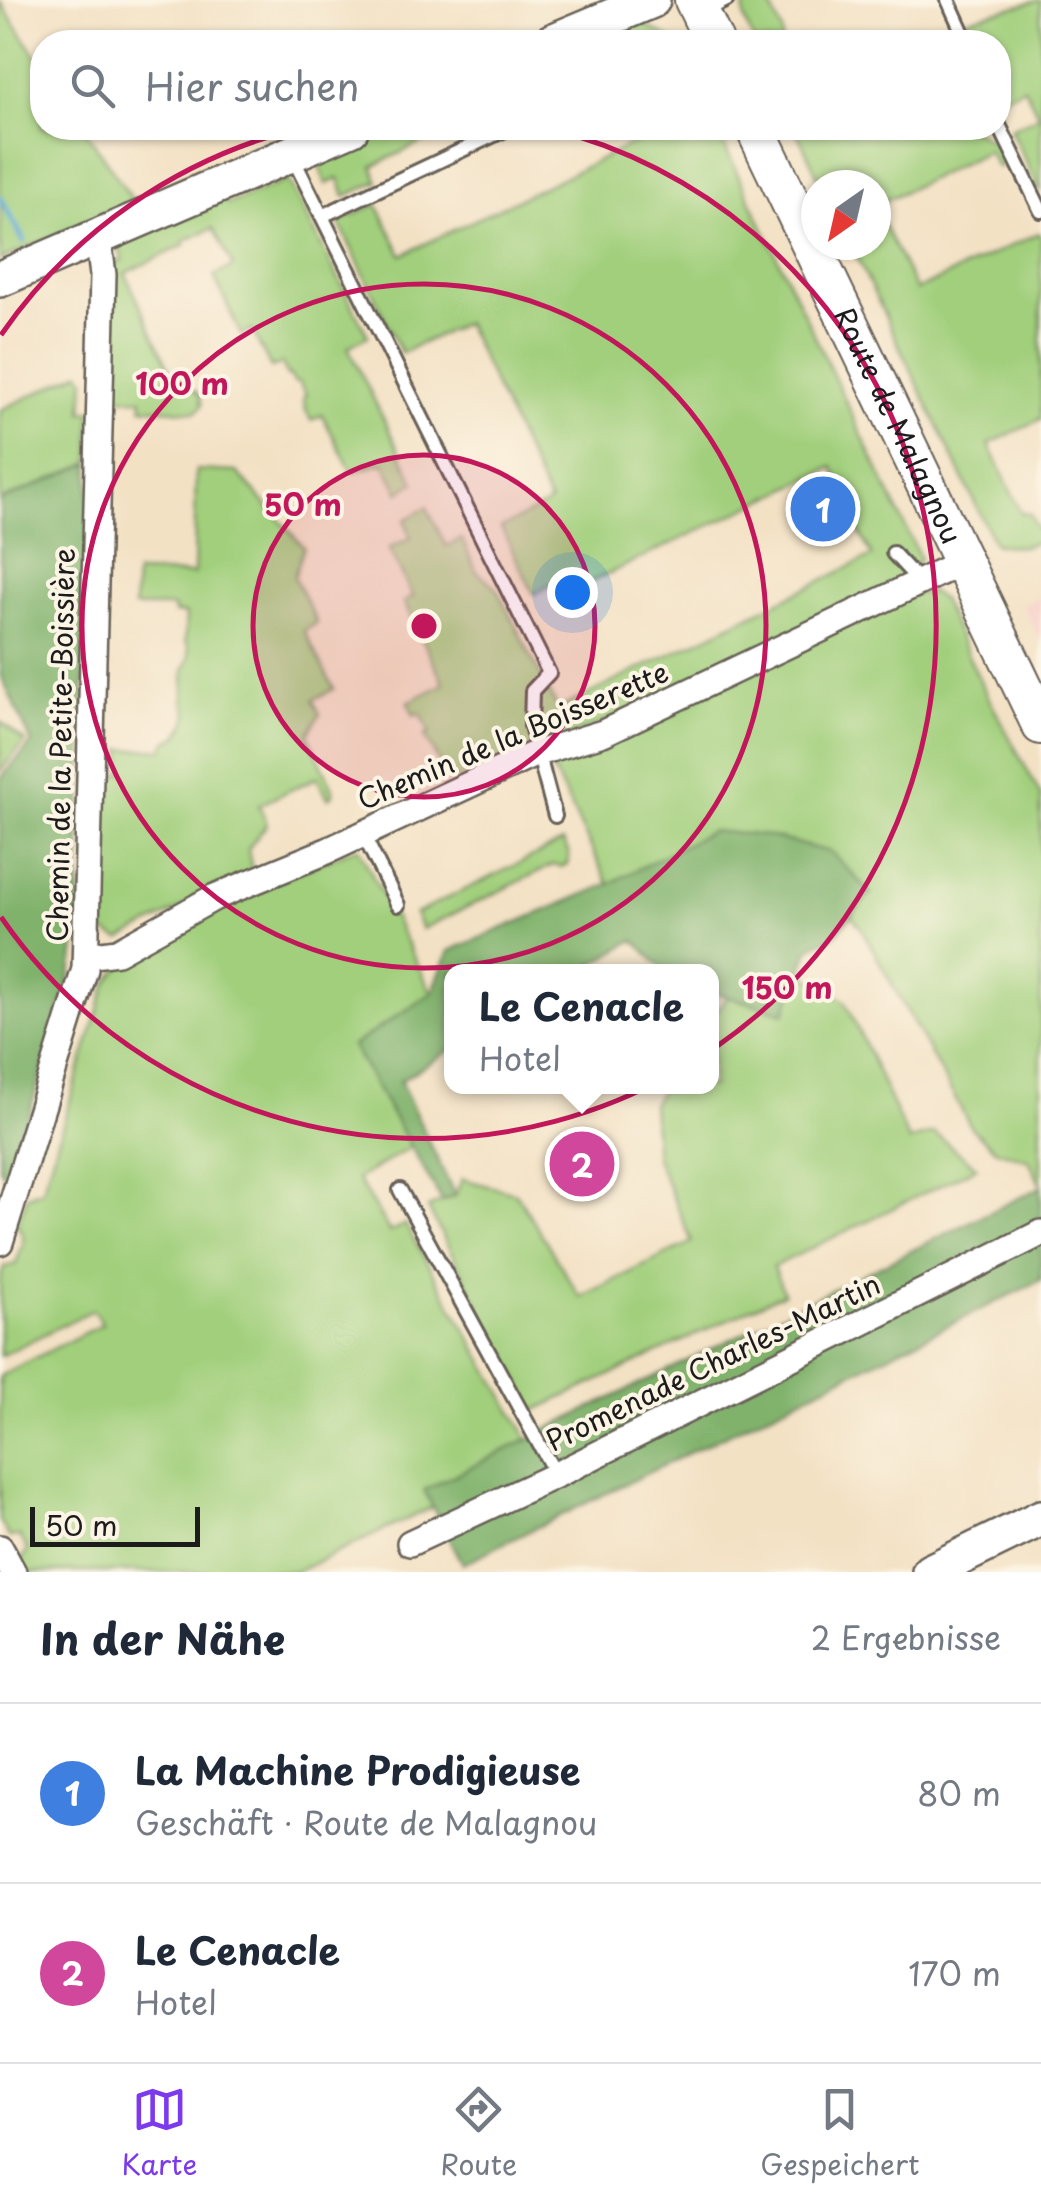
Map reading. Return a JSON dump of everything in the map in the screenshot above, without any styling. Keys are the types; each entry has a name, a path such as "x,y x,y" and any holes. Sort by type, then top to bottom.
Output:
{"main road":[{"name":"Route de Malagnou","path":"761,140 1041,725"}],"street":[{"path":"581,30 652,0"},
{"path":"0,280 322,140"},
{"name":"Chemin de la Petite-Boissière","path":"0,1242 85,969 103,275 98,236"},
{"name":"Chemin de la Boisserette","path":"86,956 117,952 215,897 363,834 536,753 603,733 962,562"},
{"name":"Promenade Charles-Martin","path":"410,1543 556,1475 1041,1234"},
{"path":"930,1572 1041,1518"},
{"path":"0,1548 13,1572"}],"lane":[{"path":"948,0 962,30"},
{"path":"322,216 484,140"},
{"path":"1006,140 1041,211"},
{"path":"291,153 549,673 532,691 531,726 556,816"},
{"path":"893,553 921,583"},
{"path":"363,834 398,905"},
{"path":"400,1190 556,1475"}],"shaded area":[{"path":"1041,597 1041,642 1022,605"}],"green space":[{"path":"747,0 768,0 782,30 749,30"},
{"path":"1041,0 1041,193 1011,131 1039,116 1024,87 1011,93 1011,30 971,30 966,19"},
{"path":"0,1 30,47 30,140 92,140 133,201 0,260"},
{"path":"637,20 655,30 613,30"},
{"path":"359,140 427,140 373,166 378,182 345,196 339,179 326,184 316,158"},
{"path":"640,140 722,140 920,558 907,579 615,718 450,782 425,736 430,733 420,713 414,715 408,702 444,684 404,602 413,597 389,548 411,538 405,520 427,507 446,546 462,539 476,571 495,586 558,709 872,556 833,467 557,598 551,585 534,594 501,528 550,503 465,323 401,353 339,222 377,204 402,255"},
{"path":"801,140 990,140 1005,164 997,167 988,151 891,198 891,170 815,170"},
{"path":"288,180 368,336 348,347 415,483 399,492 384,463 352,472 322,415 311,420 299,383 287,376 282,363 271,368 252,330 241,335 214,276 233,266 213,228 125,273 170,370 200,395 202,405 196,412 142,407 142,399 110,397 113,264 123,260 117,244 224,197 228,204"},
{"path":"1039,233 1041,238 1041,419 989,444 1021,513 1030,514 1037,529 1041,528 1041,540 1018,546 994,543 858,260 891,260 891,240 916,290"},
{"path":"81,372 85,379 83,412 91,411 90,463 0,501 0,410"},
{"path":"90,463 78,928 71,975 8,1185 0,1167 0,779 32,743 0,674 0,501"},
{"path":"196,470 237,472 304,547 294,577 317,623 304,631 334,689 313,700 320,714 308,734 333,795 328,798 317,777 259,805 267,824 248,849 252,871 120,940 101,930 101,780 122,773 123,749 164,749 165,743 178,736 185,725 188,714 184,669 189,659 186,614 174,613 173,607 134,607 136,573 194,574"},
{"path":"931,592 941,599 1041,796 1041,1186 1029,1160 996,1150 972,1129 860,926 812,868 711,832 609,884 548,760 917,593"},
{"path":"0,721 25,742 0,771"},
{"path":"711,831 768,836 831,852 871,893 834,936 810,948 785,1013 719,994 719,964 658,964 634,940 594,964 444,964 444,1054 400,1081 455,1196 442,1201 352,1046 432,993 449,951 609,884"},
{"path":"563,842 569,853 568,863 562,867 553,865 422,929 415,914"},
{"path":"358,847 432,993 353,1046 411,1147 357,1179 390,1232 405,1224 528,1439 425,1490 433,1507 296,1572 25,1572 20,1563 28,1550 20,1536 9,1537 0,1521 0,1376 102,1324 93,1310 0,1356 0,1279 4,1267 16,1264 23,1248 23,1235 17,1225 27,1196 42,1190 107,983 134,956 231,899"},
{"path":"801,972 845,1001 909,1141 934,1133 977,1167 773,1267 784,1293 534,1411 428,1208 455,1196 462,1179 516,1193 580,1297 692,1242 656,1158 652,1104 658,1094 719,1094 719,1008 728,997 785,1013"},
{"path":"1041,1187 1041,1280 462,1564 424,1490"}],"waterway":[{"path":"0,198 24,241"}],"place":[{"name":"La Machine Prodigieuse","path":"823,509"},
{"name":"Le Cenacle","path":"582,1164"}]}
